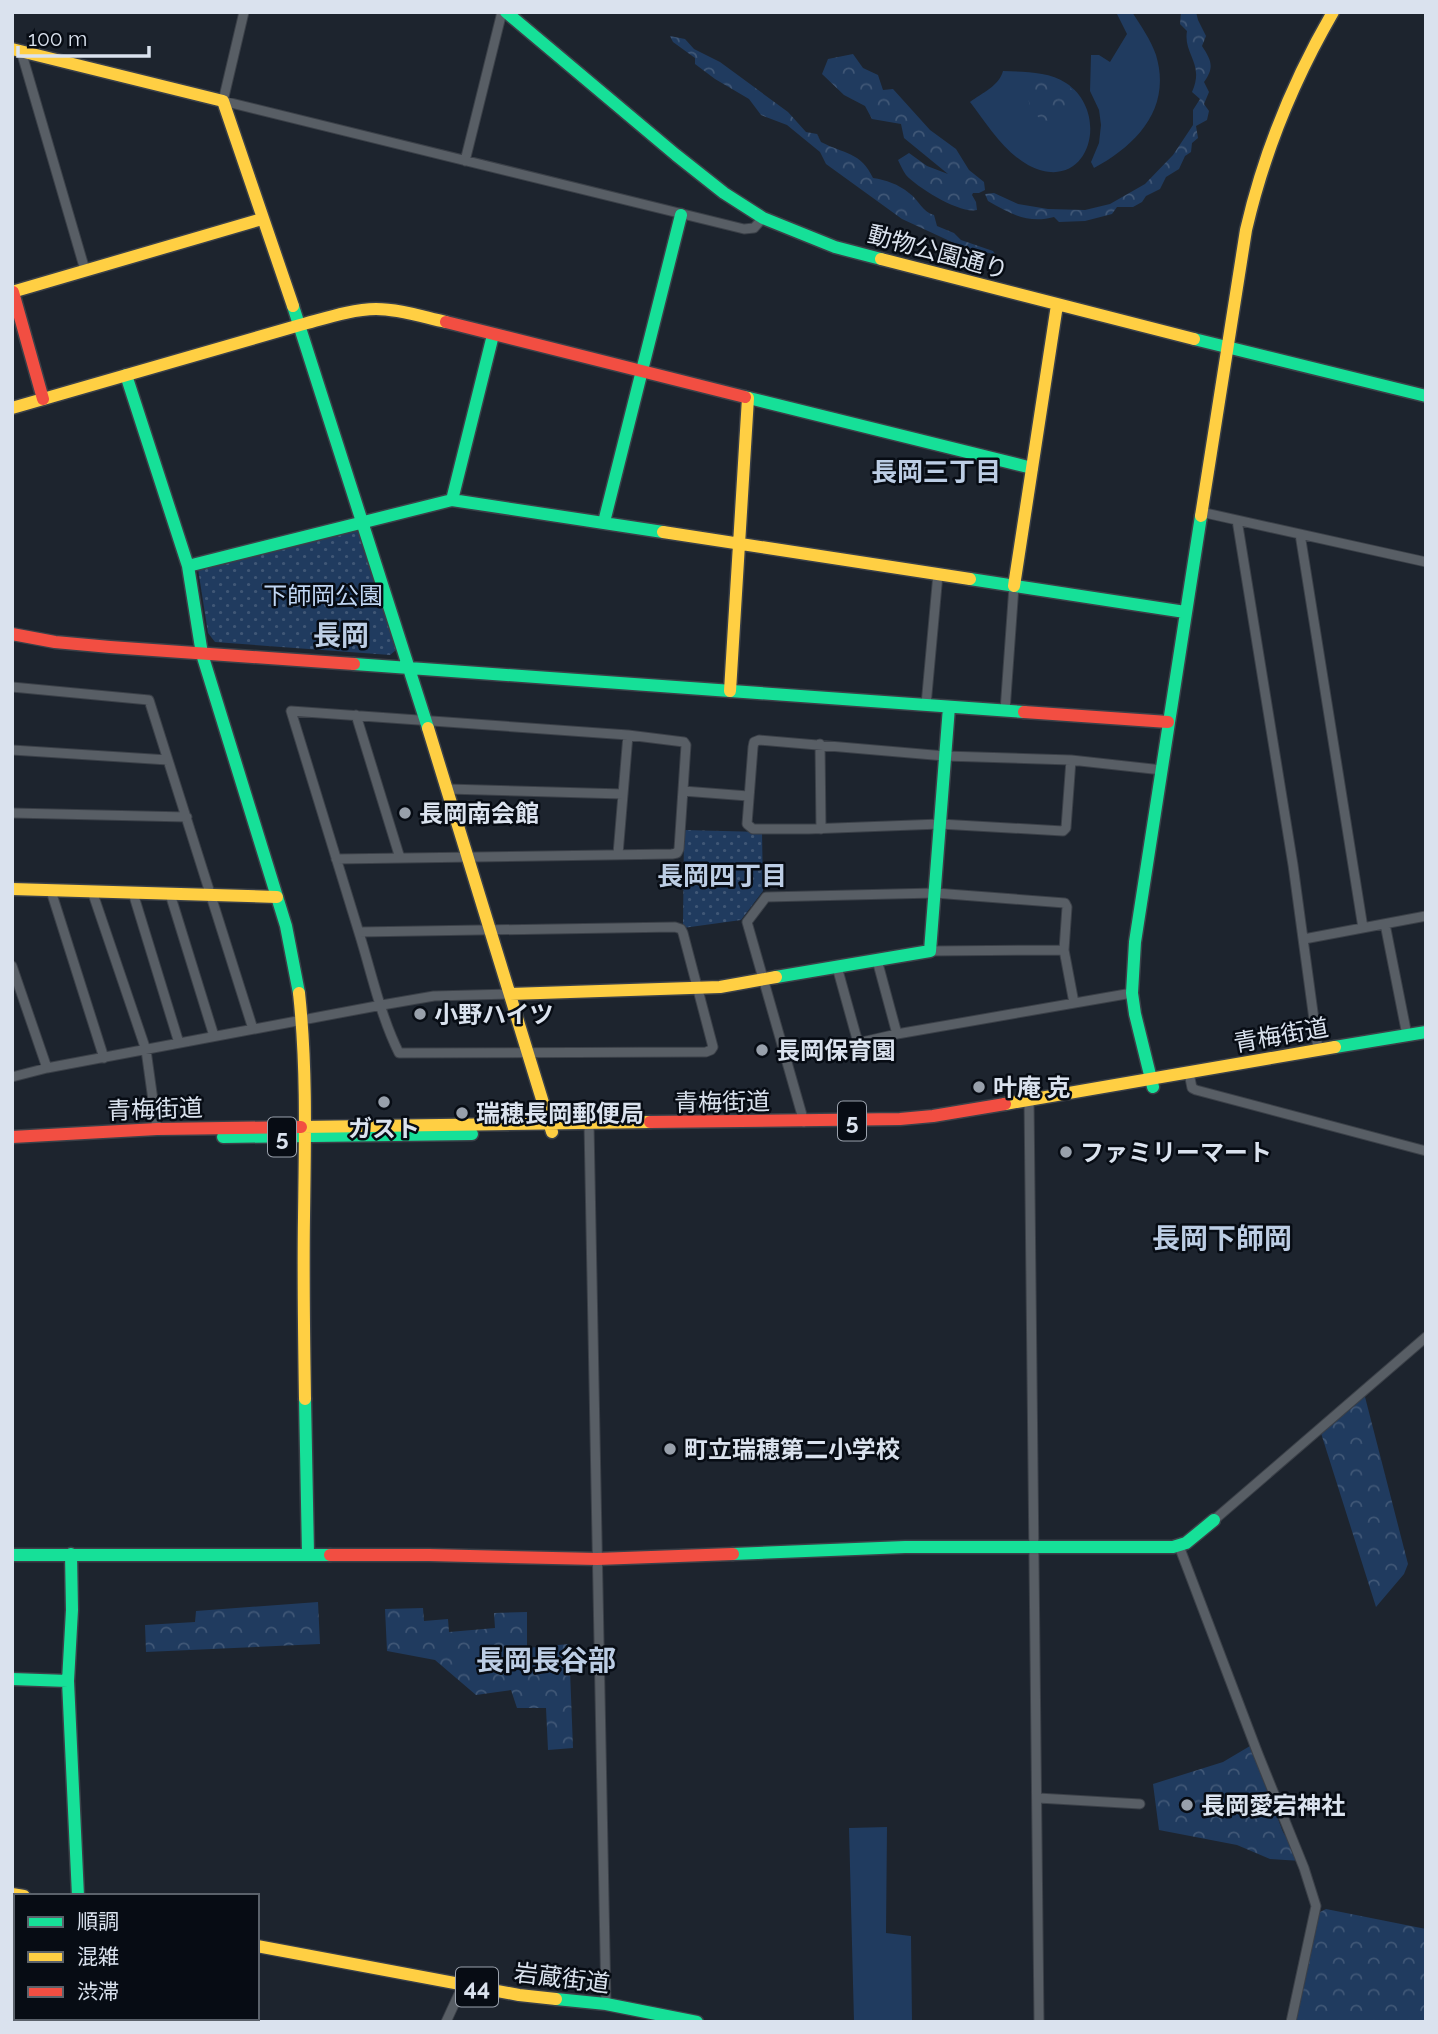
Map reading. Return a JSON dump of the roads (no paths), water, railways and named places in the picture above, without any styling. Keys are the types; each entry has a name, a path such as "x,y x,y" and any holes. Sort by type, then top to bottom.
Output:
{"street":[{"path":"244,12 223,101 300,325 426,721 551,1128"},
{"path":"465,161 504,12"},
{"name":"動物公園通り","path":"504,12 676,155 724,193 763,218 835,247 1426,396"},
{"path":"1152,1083 1132,993 1135,942 1245,230 1264,158 1293,86 1332,12"},
{"path":"17,50 681,215 744,229 754,228 763,218"},
{"path":"17,50 85,270"},
{"path":"604,522 681,215"},
{"path":"43,399 13,292 262,219"},
{"path":"1005,711 1014,586 1057,304"},
{"path":"12,408 300,325 375,309 409,313 1032,468"},
{"path":"453,500 493,335"},
{"path":"126,375 188,566 202,654 277,897 298,982 302,1020 304,1131 303,1288 308,1554"},
{"path":"730,691 748,398"},
{"path":"188,566 453,500 1185,612"},
{"path":"1201,512 1426,562"},
{"path":"1237,520 1282,790 1318,1049"},
{"path":"1300,534 1363,928"},
{"path":"926,705 938,574"},
{"path":"12,634 55,642 408,670 1168,722"},
{"path":"12,687 149,700 253,1029"},
{"path":"930,951 949,707"},
{"path":"336,859 677,853 686,745 684,742 291,711 336,859 359,932 382,1005 397,1050 402,1055 706,1052 711,1050 714,1042 683,933 675,927 359,932"},
{"path":"356,715 400,858"},
{"path":"618,854 628,736"},
{"path":"1070,760 1065,831 940,824 753,829 747,824 754,742 759,740 945,756 1070,760 1161,770"},
{"path":"820,744 821,829"},
{"path":"12,750 168,760"},
{"path":"447,789 623,794"},
{"path":"683,792 748,796"},
{"path":"12,813 187,817"},
{"path":"12,889 277,897"},
{"path":"51,891 104,1058"},
{"path":"92,891 146,1050 157,1129"},
{"path":"133,893 179,1043"},
{"path":"804,1122 747,922 766,897 935,893 1065,903 1064,950 1074,1003"},
{"path":"170,894 214,1037"},
{"path":"1304,939 1426,916"},
{"path":"1385,924 1407,1035"},
{"path":"12,1077 47,1068 434,996 698,988 930,951 1064,950"},
{"path":"877,960 897,1034"},
{"path":"12,966 47,1068"},
{"path":"837,967 857,1039 862,1042 1132,993"},
{"name":"青梅街道","path":"1190,1077 1318,1049 1426,1032"},
{"name":"青梅街道","path":"589,1128 900,1119 1030,1104 1426,1041"},
{"path":"1190,1077 1192,1088 1196,1090 1426,1151"},
{"path":"1030,1104 1039,2022"},
{"name":"青梅街道","path":"12,1137 157,1129 821,1129 961,1120 1030,1104"},
{"path":"589,1128 607,2004"},
{"name":"青梅街道","path":"12,1145 304,1131"},
{"path":"12,1555 308,1554 597,1559 905,1547 1179,1546 1214,1520 1426,1337"},
{"path":"1179,1546 1317,1906 1291,2022"},
{"path":"71,1554 72,1609 68,1681 78,1894"},
{"path":"12,1679 68,1681"},
{"path":"1038,1798 1140,1804"},
{"name":"岩蔵街道","path":"259,1947 539,1998 607,2004 697,2022"},
{"path":"446,2022 463,1985"}],"place":[{"name":"長岡南会館","path":"405,813"},
{"name":"小野ハイツ","path":"420,1014"},
{"name":"長岡保育園","path":"762,1050"},
{"name":"叶庵 克","path":"979,1087"},
{"name":"ガスト","path":"384,1102"},
{"name":"瑞穂長岡郵便局","path":"462,1113"},
{"name":"ファミリーマート","path":"1066,1152"},
{"name":"町立瑞穂第二小学校","path":"670,1449"},
{"name":"長岡愛宕神社","path":"1187,1805"}],"district":[{"name":"長岡三丁目","path":"936,472"},
{"name":"長岡","path":"341,635"},
{"name":"長岡四丁目","path":"722,876"},
{"name":"長岡下師岡","path":"1222,1238"},
{"name":"長岡長谷部","path":"546,1660"}],"park label":[{"name":"下師岡公園","path":"323,595"}]}
